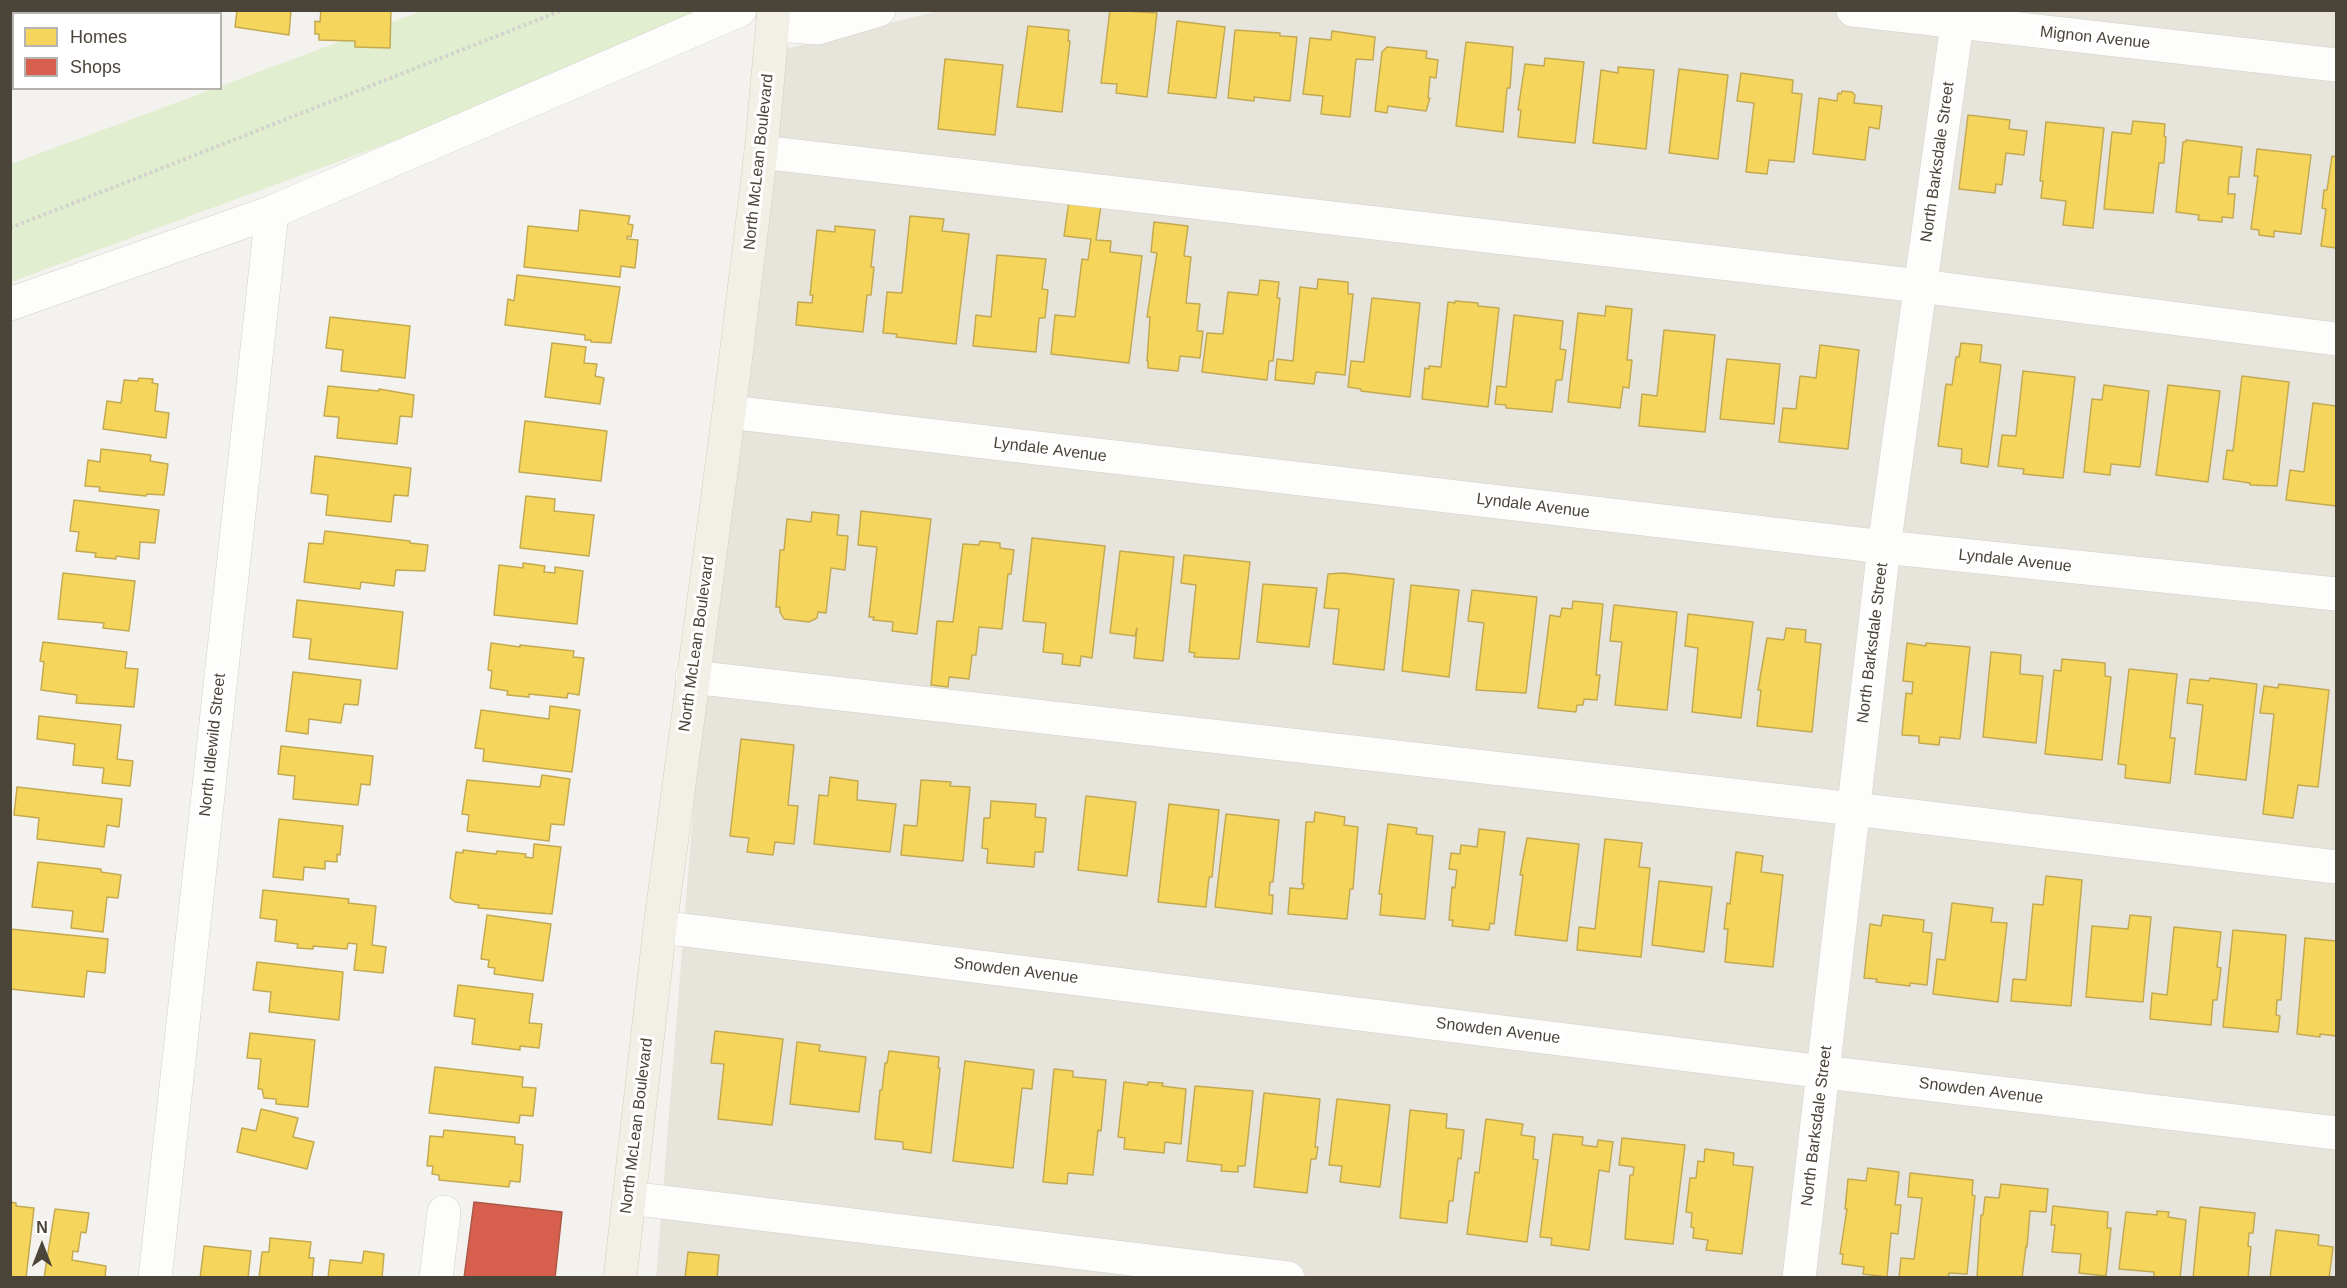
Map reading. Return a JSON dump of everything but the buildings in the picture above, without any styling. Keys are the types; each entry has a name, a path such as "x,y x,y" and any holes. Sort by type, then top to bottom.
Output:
{"main road":[{"name":"North McLean Boulevard","path":"620,1278 660,927 729,412 761,152 774,18"}],"street":[{"path":"10,304 272,212 740,10"},
{"path":"774,18 818,28 879,10"},
{"name":"Mignon Avenue","path":"1853,10 1958,17 2337,65"},
{"name":"North Barksdale Street","path":"1799,1278 1884,547 1958,17"},
{"path":"761,152 1920,286 2337,339"},
{"name":"North Idlewild Street","path":"155,1278 272,212"},
{"name":"Lyndale Avenue","path":"729,412 1884,547 2337,594"},
{"path":"692,677 1854,809 2337,867"},
{"name":"Snowden Avenue","path":"660,927 1824,1072 2337,1133"},
{"path":"629,1198 1288,1278"},
{"path":"436,1278 444,1212"}],"path":[{"path":"10,228 563,10"}],"shaded area":[{"path":"943,10 2336,11 2336,1277 656,1278 753,57"}],"green space":[{"path":"422,11 747,11 11,282 11,164 210,90 222,90 222,86"}]}
